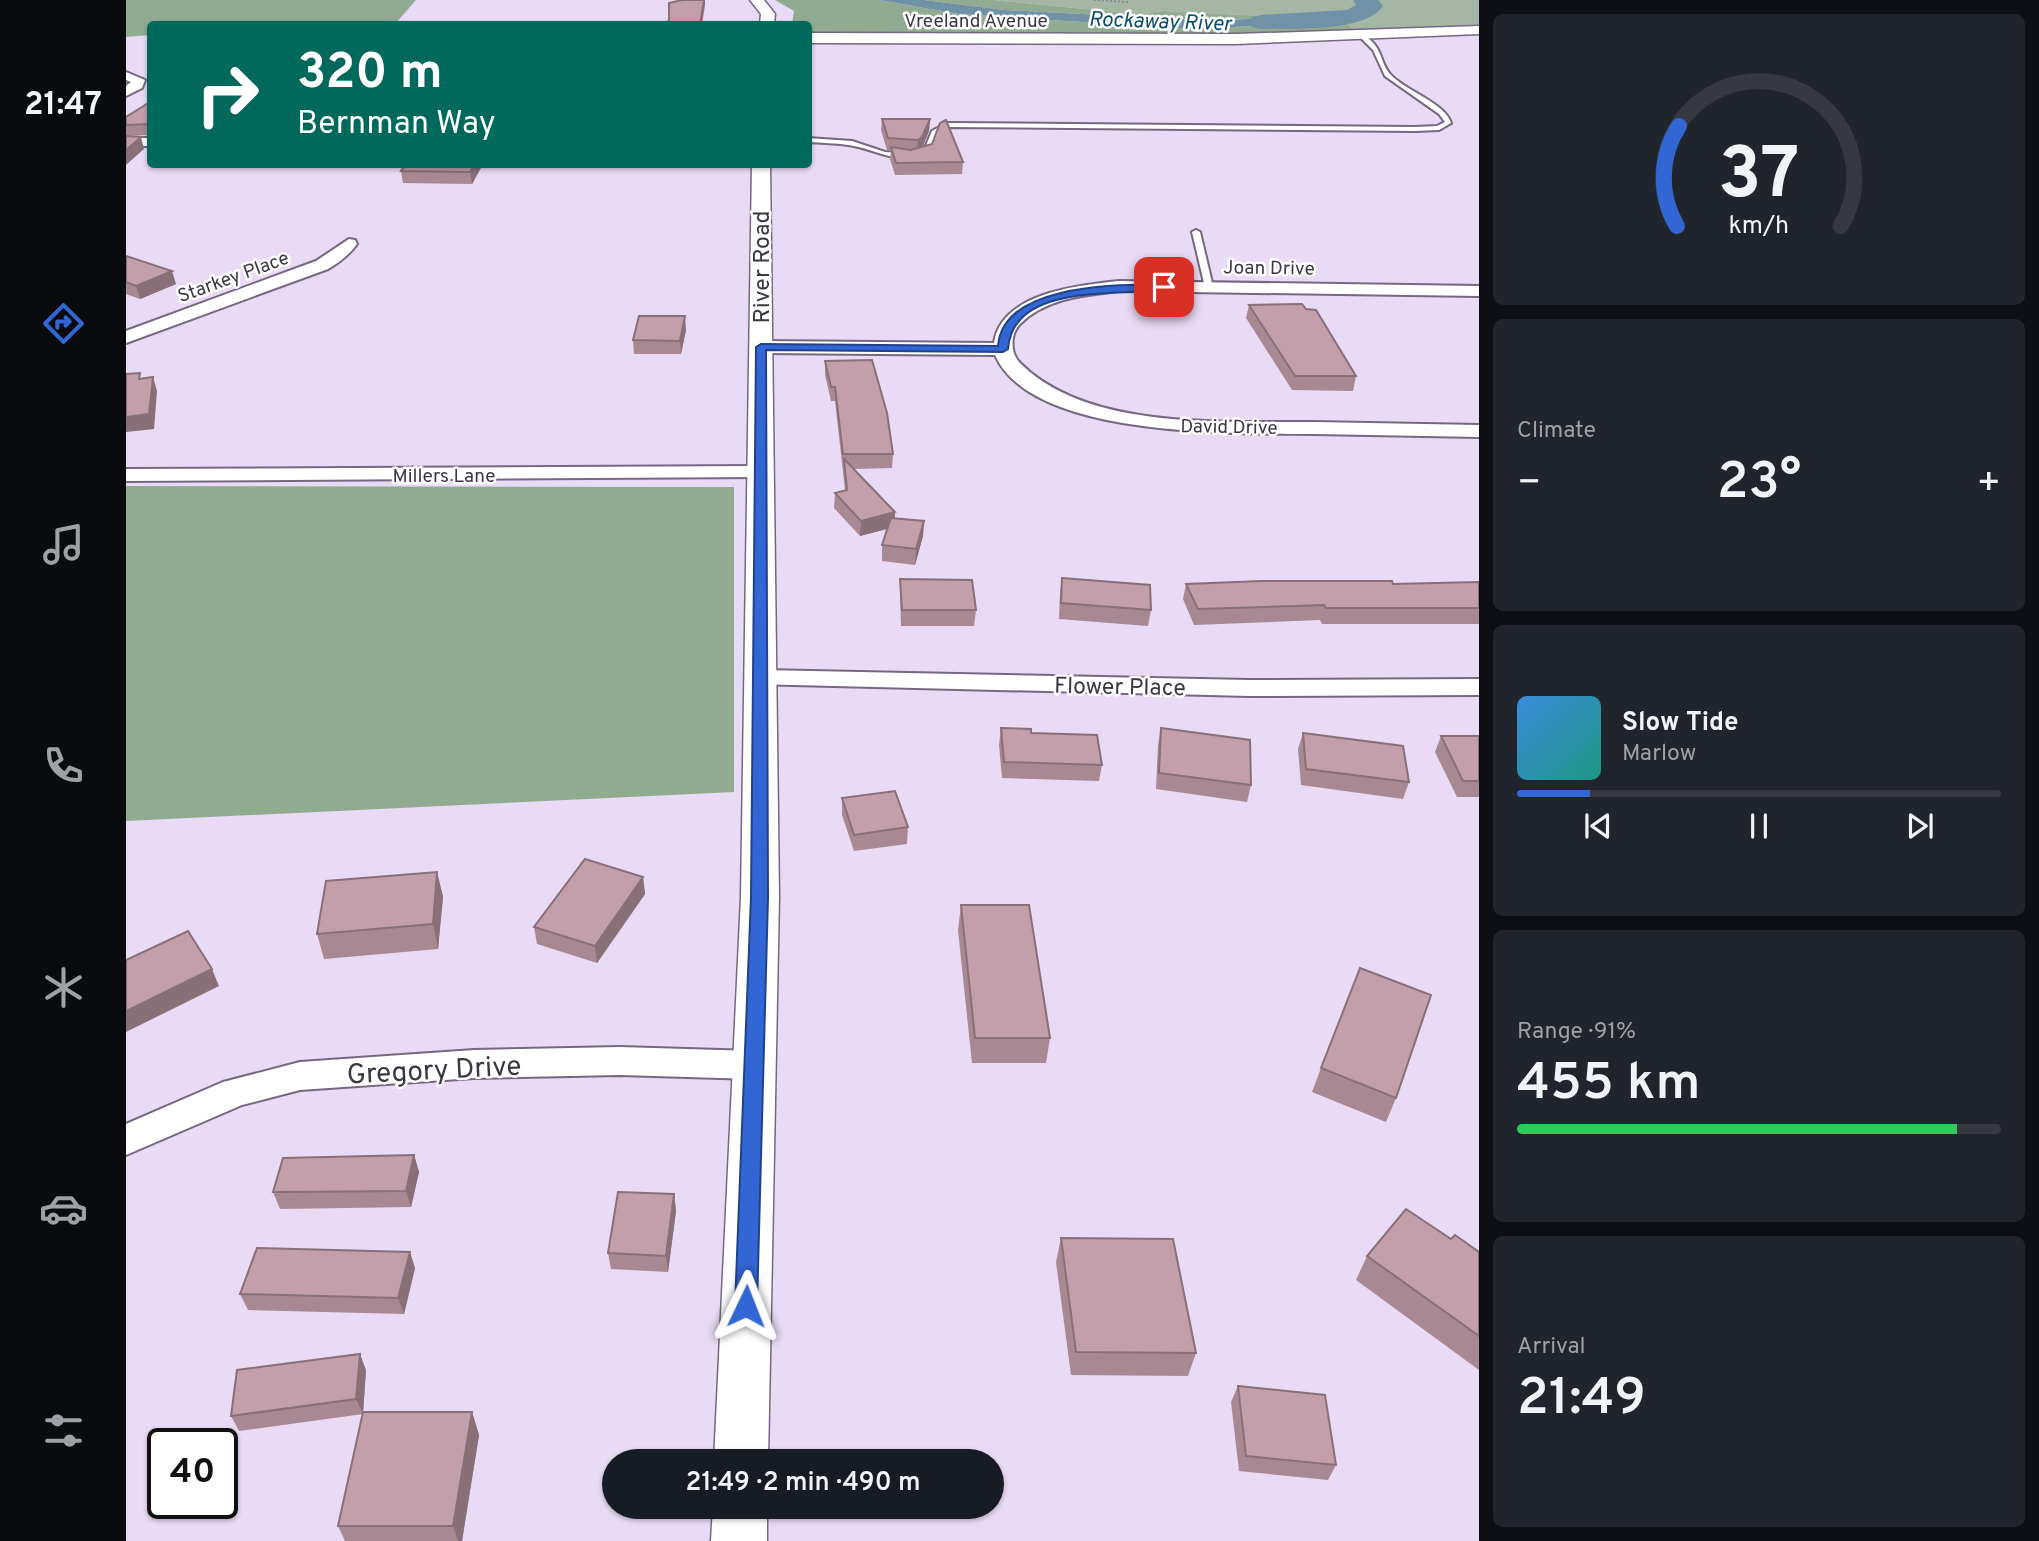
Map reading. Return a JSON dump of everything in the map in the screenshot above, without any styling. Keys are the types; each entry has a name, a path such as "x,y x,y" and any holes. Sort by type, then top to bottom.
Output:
{"street":[{"path":"757,0 768,14 767,21"},
{"name":"Vreeland Avenue","path":"812,38 1187,40 1479,30"},
{"path":"126,76 138,80 137,85 126,92"},
{"path":"126,142 147,142"},
{"name":"River Road","path":"741,1449 760,897 761,168"},
{"name":"Starkey Place","path":"126,337 311,269 336,257 349,244"},
{"name":"Joan Drive","path":"1003,349 1004,334 1023,312 1049,300 1093,289 1119,286 1479,291"},
{"path":"761,347 1003,349"},
{"name":"David Drive","path":"1003,349 1017,373 1043,391 1096,410 1150,422 1190,426 1479,431"},
{"name":"Millers Lane","path":"126,475 761,472"},
{"name":"Flower Place","path":"762,678 1249,688 1479,687"},
{"name":"Gregory Drive","path":"126,1140 235,1092 300,1076 500,1064 620,1061 754,1065"},
{"path":"738,1541 739,1519"}],"lane":[{"path":"812,140 852,143 884,154 919,156 927,151 934,132 947,125 1415,129 1439,128 1449,122 1441,113 1387,75 1376,49 1362,36"},
{"path":"1196,232 1209,287"}],"path":[{"path":"1094,0 1128,2"}],"green space":[{"path":"126,0 416,0 398,21 147,21 147,35 126,37"},
{"path":"775,0 879,0 959,14 1191,29 1345,22 1354,31 1194,36 812,34 812,21 792,21 794,11"},
{"path":"924,0 993,0 1137,14 1164,11 1263,16 1336,13 1216,21 1005,10"},
{"path":"993,0 1479,0 1479,25 1354,31 1263,16 1164,11 1137,14"},
{"path":"126,486 734,487 734,792 126,821"}],"water":[{"name":"Rockaway River","path":"879,0 924,0 1005,10 1216,21 1336,13 1345,22 1191,29 959,14"}],"building":[{"path":"704,0 700,21 669,21 669,3"},
{"path":"147,104 147,124 126,125 126,117"},
{"path":"882,119 930,119 918,140 888,138"},
{"path":"946,120 963,162 896,163 891,147 911,150 932,144 940,123"},
{"path":"126,136 141,137 126,150"},
{"path":"403,168 472,168 470,172 401,171"},
{"path":"126,256 172,271 136,286 126,282"},
{"path":"1302,304 1306,309 1316,310 1356,376 1295,376 1249,305"},
{"path":"639,316 685,316 680,341 633,340"},
{"path":"872,360 887,413 893,454 843,454 835,387 831,387 825,361"},
{"path":"140,373 139,379 153,377 149,414 126,417 126,374"},
{"path":"844,459 895,512 861,521 835,493 847,490"},
{"path":"891,518 924,521 916,549 882,545"},
{"path":"1062,578 1150,585 1151,610 1061,603"},
{"path":"900,579 972,580 976,610 902,610"},
{"path":"1392,581 1393,584 1479,582 1479,608 1326,608 1324,605 1198,609 1186,584"},
{"path":"1001,728 1031,729 1031,733 1097,735 1102,765 1004,762"},
{"path":"1161,728 1250,740 1251,785 1159,773"},
{"path":"1303,733 1403,746 1409,782 1306,769"},
{"path":"1441,736 1479,736 1479,781 1463,781"},
{"path":"895,791 908,827 854,835 842,798"},
{"path":"585,859 643,877 595,946 534,927"},
{"path":"437,872 433,924 317,934 326,881"},
{"path":"961,905 1029,905 1050,1038 975,1038"},
{"path":"188,931 212,969 126,1011 126,960"},
{"path":"1360,968 1431,995 1396,1098 1321,1068"},
{"path":"414,1155 406,1191 273,1192 283,1158"},
{"path":"618,1192 674,1194 666,1256 608,1253"},
{"path":"1406,1209 1451,1239 1455,1235 1479,1252 1479,1336 1367,1256"},
{"path":"1061,1238 1173,1239 1196,1353 1076,1352"},
{"path":"257,1248 410,1252 398,1298 240,1294"},
{"path":"360,1354 356,1399 231,1416 237,1370"},
{"path":"1238,1386 1325,1395 1336,1465 1246,1456"},
{"path":"363,1412 472,1412 453,1526 338,1526"}],"waterway":[{"name":"Rockaway River","path":"1261,22 1352,17 1371,6 1365,0"}],"route":[{"path":"746,1306 760,897 761,347 1003,349 1004,334 1012,323 1023,312 1049,300 1070,293 1119,286 1164,287"}]}
